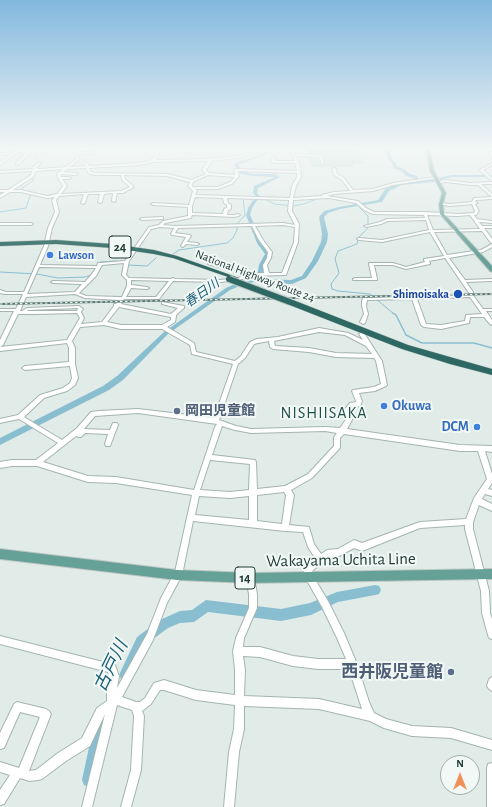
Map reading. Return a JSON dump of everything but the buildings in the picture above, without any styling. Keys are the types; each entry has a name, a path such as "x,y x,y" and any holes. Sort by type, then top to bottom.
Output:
{"highway":[{"name":"National Highway Route 24","path":"0,245 46,244 135,250 185,263 233,278 431,352 492,369"},
{"name":"National Highway Route 24","path":"293,301 405,347 492,372"}],"main road":[{"path":"439,185 444,192 441,204 442,214 492,270"},
{"name":"Wakayama Uchita Line","path":"0,554 177,575 250,578 492,574"}],"street":[{"path":"0,197 19,185"},
{"path":"0,345 19,312 38,266 57,212 54,200 65,186 64,185"},
{"path":"0,191 20,191 42,197 124,192 132,188 129,185"},
{"path":"104,323 122,299 129,286 128,279 124,275 125,264 150,228 188,218 195,191 190,185"},
{"path":"193,188 218,188 227,185"},
{"path":"128,279 220,281 254,275 281,276 286,271 296,242 297,226 290,211 295,185"},
{"path":"347,185 352,191"},
{"path":"314,199 334,193 373,190 391,185"},
{"path":"441,204 450,205 473,203 492,199 480,185"},
{"path":"114,201 115,192"},
{"path":"100,202 102,193"},
{"path":"83,203 86,194"},
{"path":"304,194 305,199"},
{"path":"193,196 291,199 334,198 347,202 357,202 368,212 373,213 472,215 477,211 473,203"},
{"path":"225,198 226,203 229,205 229,209 226,210 225,215"},
{"path":"153,204 164,209 190,206"},
{"path":"161,225 164,209"},
{"path":"425,213 431,231 447,258 471,292"},
{"path":"190,214 238,215"},
{"path":"355,279 375,279 371,264 393,264 406,268 428,263 426,260 476,253 492,244 472,215"},
{"path":"142,219 162,218"},
{"path":"366,226 371,226 387,220 427,219"},
{"path":"475,220 492,222"},
{"path":"0,224 31,224"},
{"path":"161,225 177,227 283,224 297,226"},
{"path":"251,225 270,252 269,258 265,265 267,275"},
{"path":"177,227 173,234 189,236 184,245 197,244"},
{"path":"359,239 382,241 431,231 456,231 492,227"},
{"path":"210,263 228,268 247,276"},
{"path":"0,291 25,295 78,292 94,275 100,264 125,264"},
{"path":"38,266 97,267"},
{"path":"74,292 85,297 122,299 157,298 173,279"},
{"path":"464,281 492,280"},
{"path":"53,282 86,283"},
{"path":"74,292 76,283"},
{"path":"129,286 147,288"},
{"path":"363,322 366,314 364,306 364,301 366,299 471,296 492,323"},
{"path":"414,297 424,325 426,326 441,327 464,324 467,322 468,316 486,315"},
{"path":"164,303 182,307 173,315 173,321 164,328"},
{"path":"116,305 173,315"},
{"path":"0,310 35,314 78,312 82,318 68,341 0,349"},
{"path":"482,310 492,310"},
{"path":"78,326 104,323 121,327 164,328 192,344 194,353 236,363"},
{"path":"0,767 29,776 38,775 62,757 86,742 100,711 113,701 150,637 177,575 196,493 218,427 236,363 244,357 252,343 325,330 346,334 368,345"},
{"path":"0,465 12,462 37,463 88,479 116,480 196,493 230,495 286,489 310,476 337,447 337,437 350,418 348,409 358,404 359,401 355,391 375,389 384,385 381,365 362,334"},
{"path":"271,340 273,347 308,350 336,355 376,356"},
{"path":"23,418 42,396 65,390 73,384 76,378 72,364 72,348 68,341"},
{"path":"25,368 72,364"},
{"path":"37,463 80,430 93,414 138,411 218,423 251,431 309,429 342,431 460,448 492,450"},
{"path":"0,421 23,418 41,429 66,441 74,439 83,431 97,434 113,432"},
{"path":"108,444 115,424"},
{"path":"481,449 490,473 490,479 477,500 469,522 469,529 485,591 486,613 492,635"},
{"path":"208,457 253,462 253,524"},
{"path":"285,528 290,495 286,489"},
{"path":"483,491 492,493"},
{"path":"477,500 492,508"},
{"path":"191,518 306,529 312,545 320,559"},
{"path":"371,716 365,704 341,636 309,577 308,570 328,554 339,552 354,544 362,547 420,525 469,522"},
{"path":"229,807 234,752 239,729 240,670 238,651 240,638 253,608 253,594 250,578"},
{"path":"0,640 112,668 114,676 113,701 87,807"},
{"path":"238,651 260,652 293,661 318,664 352,664"},
{"path":"113,701 136,707 142,706 148,701 157,686 164,685 196,695 240,702 319,704 371,716 384,723 412,731 451,733 492,745"},
{"path":"0,744 18,707 46,714 20,773 0,800"},
{"path":"126,807 136,770 139,716 136,707"},
{"path":"492,768 492,806"}],"waterway":[{"path":"20,190 27,185"},
{"path":"260,279 262,265 268,254 260,243 248,215 250,208 258,196 255,193 256,187 261,185"},
{"name":"春日川","path":"0,442 106,388 120,378 166,333 228,289 243,282 254,280 292,282 304,277 315,261 324,242 325,234 321,217 326,212 339,208 380,201 387,190 399,185"},
{"path":"0,212 26,208 30,196 33,194"},
{"path":"258,197 262,197 274,204 293,206 304,204 319,198"},
{"path":"328,197 338,198"},
{"path":"173,254 179,250 227,243 233,238 237,230 237,224 245,215 243,198"},
{"path":"358,206 368,216 368,228 358,238 357,244 338,251 335,259 339,273 331,284 332,289 338,291 370,294 394,314"},
{"path":"128,265 147,266 156,258"},
{"path":"95,270 100,262 116,261 124,264"},
{"path":"0,272 37,274 58,278 85,277 92,275"},
{"path":"393,313 396,315 406,335 422,343 474,343 492,348"},
{"name":"古戸川","path":"125,675 141,641 164,624 180,617 194,616 206,606 281,615 311,609 337,597 375,590"},
{"name":"古戸川","path":"89,780 101,724 108,709"}],"railway":[{"path":"0,304 492,294"}],"place":[{"name":"Lawson","path":"50,255"},
{"name":"Shimoisaka","path":"458,294"},
{"name":"Okuwa","path":"384,406"},
{"name":"岡田児童館","path":"177,411"},
{"name":"DCM","path":"477,427"},
{"name":"西井阪児童館","path":"451,672"}],"district":[{"name":"NISHIISAKA","path":"324,413"}]}
